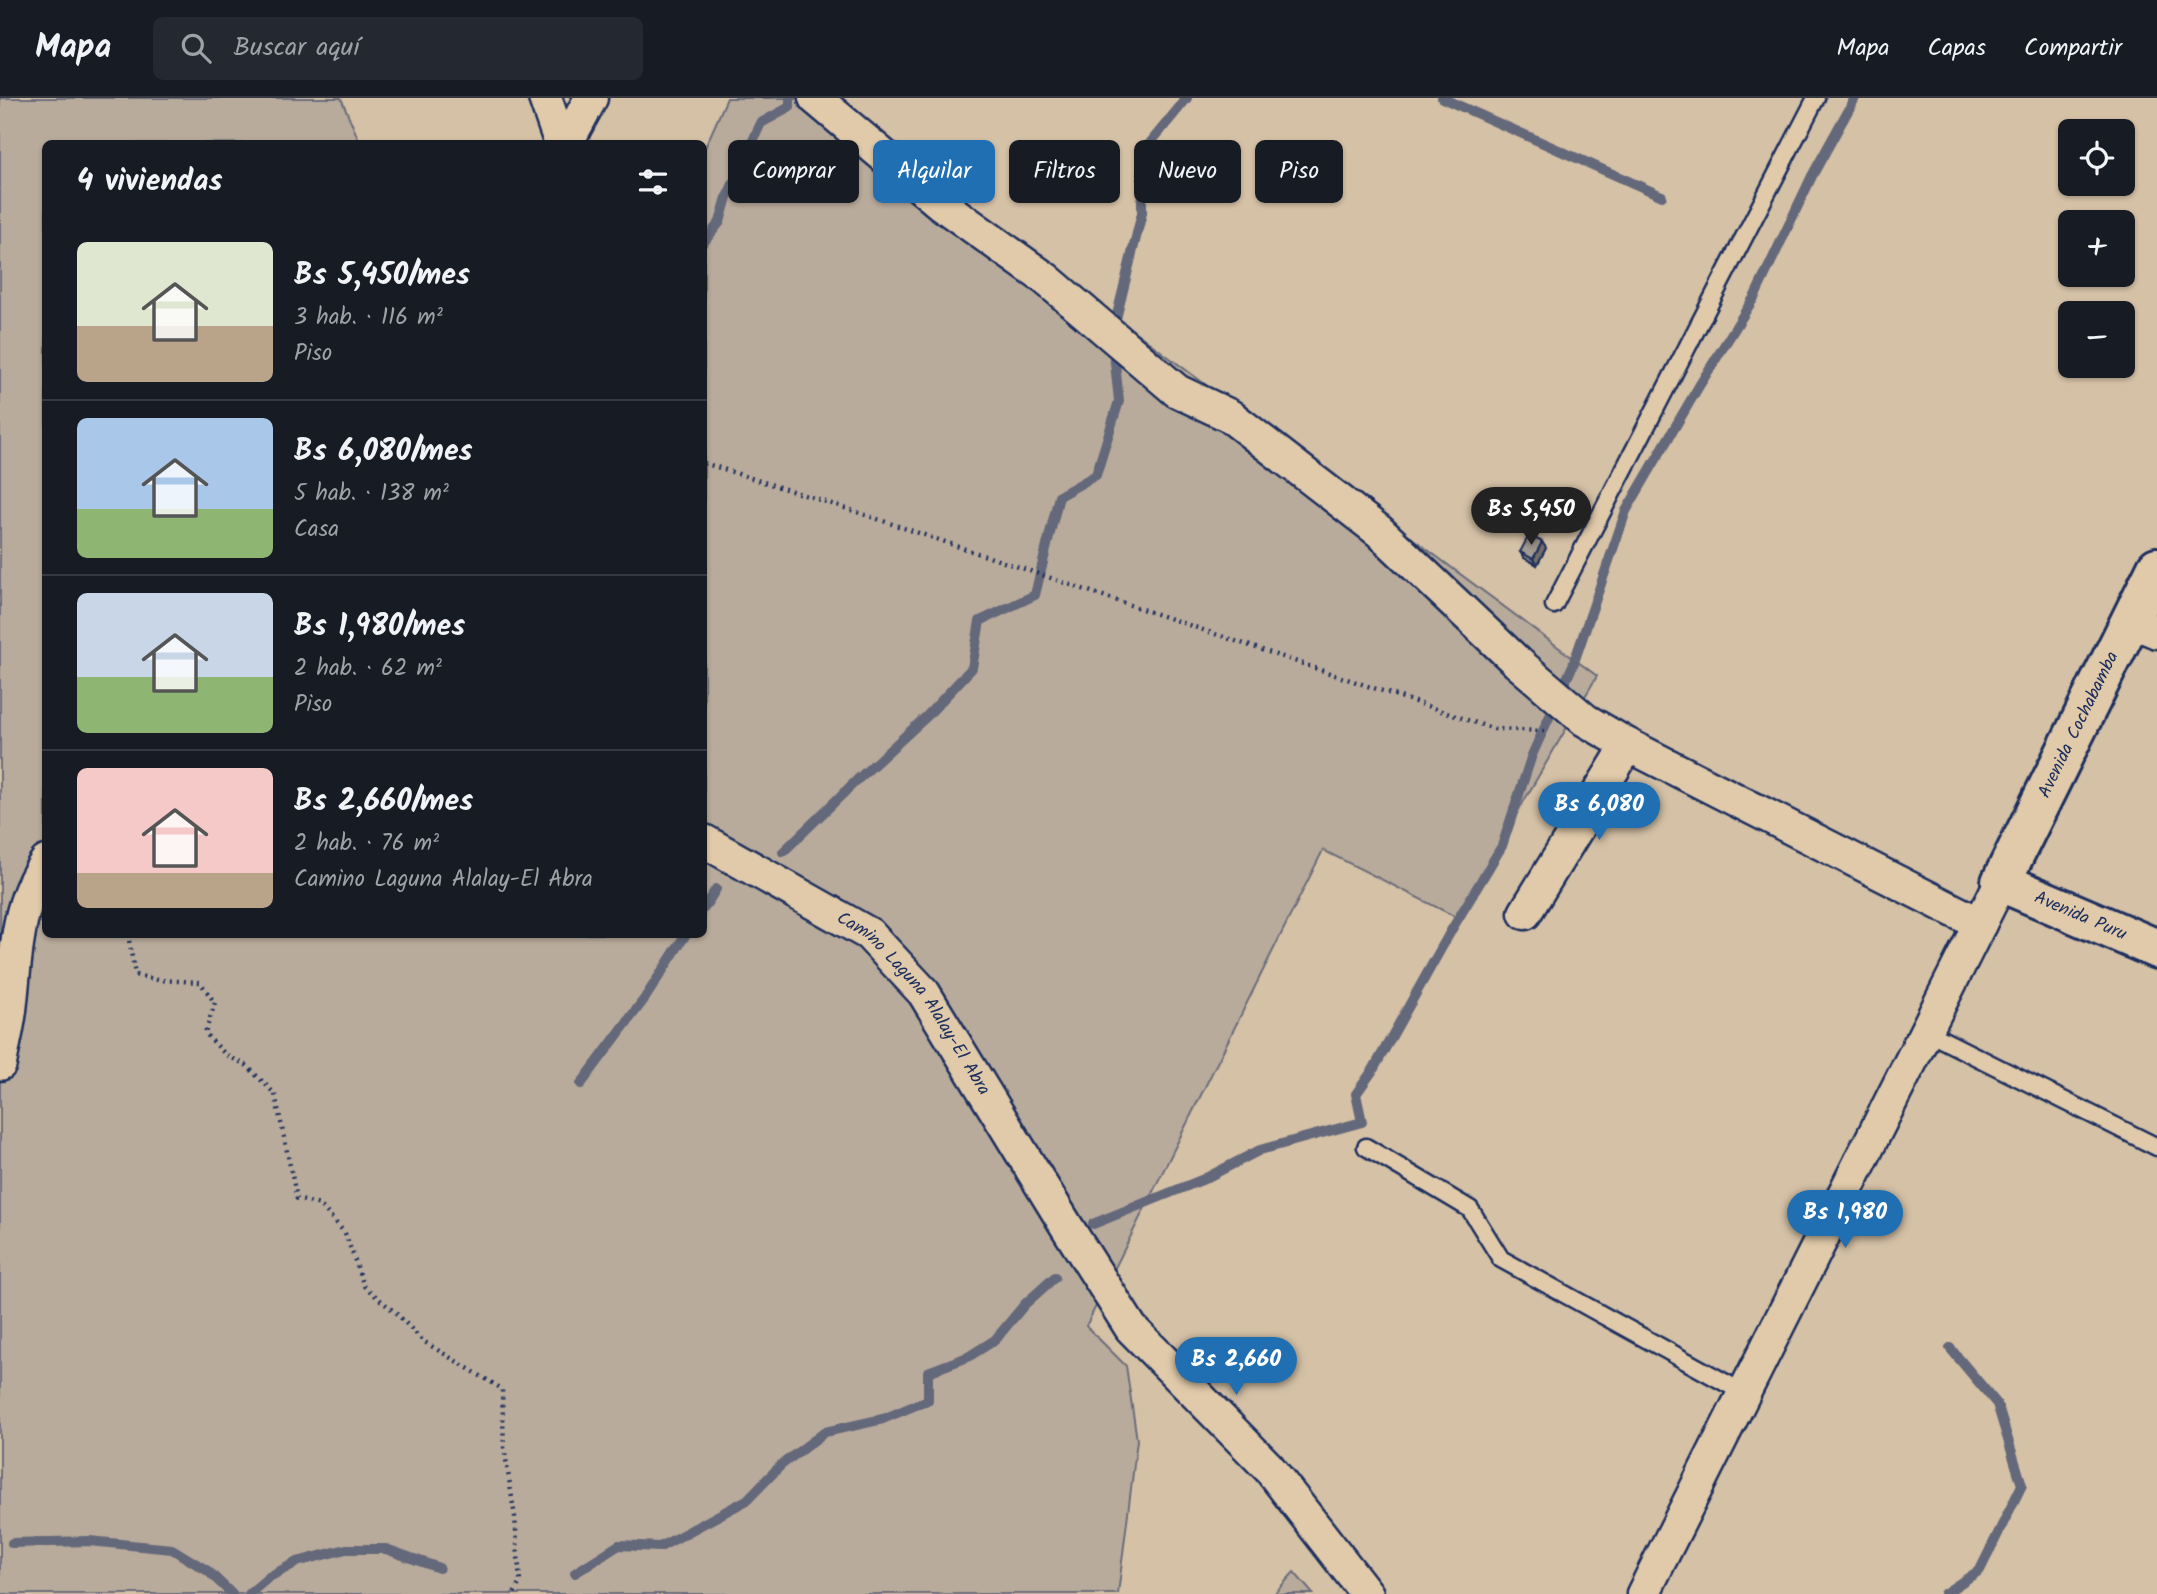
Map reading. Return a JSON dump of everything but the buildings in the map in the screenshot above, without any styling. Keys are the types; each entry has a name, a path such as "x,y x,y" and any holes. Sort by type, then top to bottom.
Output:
{"street":[{"path":"545,98 562,140"},
{"path":"566,140 591,98"},
{"path":"815,98 942,204 1046,279 1177,391 1230,416 1379,531 1517,662 1585,720 1628,745 1980,924"},
{"name":"Avenida Cochabamba","path":"2001,882 2144,626 2157,567"},
{"path":"1525,912 1628,745"},
{"name":"Camino Laguna Alalay-El Abra","path":"707,843 869,934 924,993 1131,1328 1269,1468 1367,1594"},
{"path":"0,1064 10,1013 19,924 42,868"},
{"path":"1643,1594 2001,882"},
{"name":"Avenida Puru","path":"2001,882 2157,949"}],"lane":[{"path":"1554,605 1816,98"},
{"path":"1925,1031 2157,1147"},
{"path":"1366,1147 1470,1209 1501,1259 1744,1393"}],"path":[{"path":"707,464 851,510 1494,729 1555,733"},
{"path":"129,938 135,975 200,982 215,1003 205,1034 226,1055 246,1066 275,1094 297,1199 320,1205 345,1233 364,1286 424,1341 502,1389 504,1447 515,1517 520,1582 514,1594"}],"shaded area":[{"path":"0,98 341,98 359,140 42,140 42,938 707,938 707,143 727,98 821,98 877,140 873,140 873,203 962,203 1597,676 1456,917 1323,850 1086,1326 1126,1366 1137,1440 1118,1594 0,1594"},
{"path":"1294,1572 1313,1594 1274,1594"}],"waterway":[{"path":"707,238 720,222 727,197 761,123 790,107 790,98"},
{"path":"783,852 927,716 972,668 980,621 1035,595 1059,496 1096,475 1119,401 1112,335 1142,213 1142,153 1187,98"},
{"path":"1442,98 1662,196"},
{"path":"1093,1224 1204,1179 1260,1150 1362,1122 1356,1094 1373,1070 1502,846 1532,755 1573,665 1626,511 1755,296 1812,176 1855,98"},
{"path":"707,903 716,889"},
{"path":"581,1084 645,998 683,938"},
{"path":"575,1573 619,1545 660,1547 747,1500 781,1465 825,1432 883,1419 928,1400 928,1372 968,1357 995,1340 1025,1304 1055,1277"},
{"path":"1944,1594 1980,1570 2022,1485 1997,1404 1950,1348"},
{"path":"12,1543 89,1541 172,1549 208,1571 232,1594"},
{"path":"249,1594 269,1577 297,1562 346,1549 386,1549 439,1568"}]}
